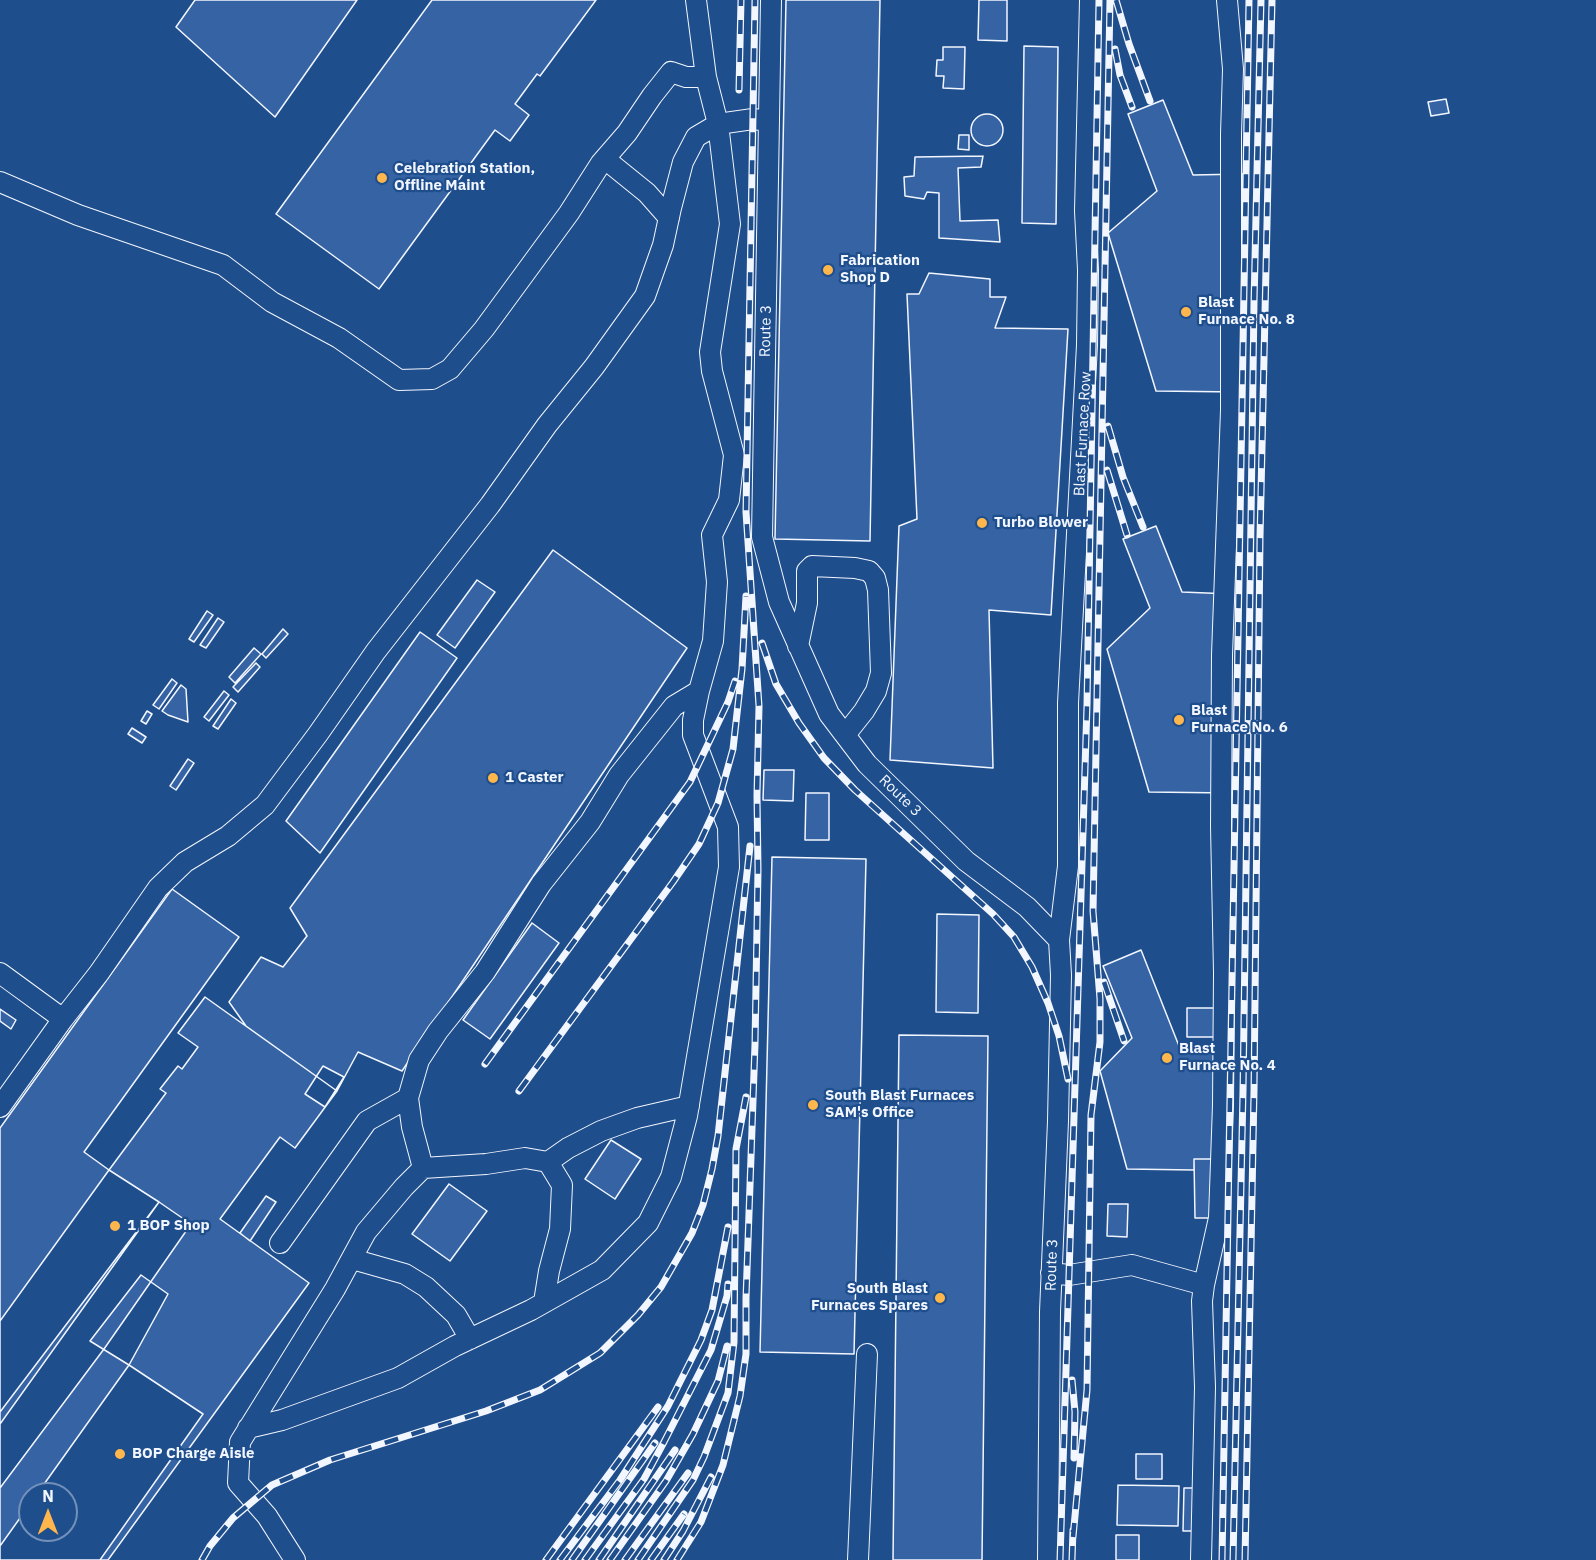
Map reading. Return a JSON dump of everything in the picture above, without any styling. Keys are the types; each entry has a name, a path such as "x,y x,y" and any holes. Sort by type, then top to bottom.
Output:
{"street":[{"path":"248,1428 282,1420 398,1378 602,1270 648,1223 672,1177 689,1106 729,867 728,827 693,735 693,720 699,691 713,641 717,582 712,535 729,500 734,455 712,370 710,352 730,224 718,124 706,77 696,0"},
{"name":"Route 3","path":"771,0 762,537 779,602 829,714 867,764 966,861 1027,907 1059,940 1061,975 1058,1121 1051,1273 1048,1560"},
{"name":"Blast Furnace Row","path":"1059,940 1068,866 1068,703 1087,345 1088,270 1085,211 1090,0"},
{"path":"1201,1560 1205,1387 1202,1301 1219,1218 1223,1105 1222,655 1231,410 1233,69 1227,0"},
{"path":"0,182 78,215 223,265 273,302 339,338 399,380 432,380 450,369 484,329 569,213 605,159 627,133 671,72 686,77 706,77"},
{"path":"0,1107 63,1018 99,973 158,888 185,862 228,836 265,805 376,651 490,505 547,425 594,367 645,296 663,245 683,162 696,137 718,124 753,119 769,121"},
{"path":"605,159 647,194 669,218"},
{"path":"798,646 807,603 807,571 812,566 869,571 875,578 878,590 881,673 876,691 845,735"},
{"path":"423,1168 412,1127 408,1098 419,1060 438,1031 485,972 541,884 590,822 619,775 674,706 699,691"},
{"path":"0,973 63,1018"},
{"path":"280,1243 367,1121 408,1098"},
{"path":"295,1560 267,1516 238,1483 240,1442 366,1232 404,1187 423,1168 486,1164 525,1158 548,1162 568,1148 601,1131 637,1118 689,1106"},
{"path":"544,1302 560,1229 562,1185 548,1162"},
{"path":"351,1259 405,1274 426,1287 456,1315 470,1339"},
{"path":"1051,1273 1069,1275 1132,1266 1204,1285"},
{"path":"858,1560 867,1354"}],"building":[{"path":"195,0 357,0 275,117 176,27"},
{"name":"Celebration Station, Offline Maint","path":"432,0 596,0 540,76 537,74 515,104 529,115 510,141 495,130 379,289 276,214"},
{"name":"Fabrication Shop D","path":"786,0 880,0 870,541 775,539"},
{"path":"979,0 1007,0 1007,41 978,40"},
{"path":"1024,46 1058,47 1056,224 1022,223"},
{"path":"943,47 965,47 964,89 943,88 944,76 936,76 937,60 943,60"},
{"path":"1446,99 1449,113 1431,116 1428,102"},
{"name":"Blast Furnace No. 8","path":"1163,100 1193,175 1243,174 1238,392 1156,391 1108,233 1157,191 1128,114"},
{"path":"987,114 999,118 1003,130 999,142 987,146 975,142 971,130 975,118"},
{"path":"959,135 969,135 969,150 958,149"},
{"path":"983,156 981,167 958,168 960,221 998,220 1000,242 939,238 939,193 927,192 924,199 905,196 904,177 914,176 915,157"},
{"name":"Turbo Blower","path":"929,273 990,279 990,297 1006,297 995,328 1068,329 1051,615 989,610 993,768 890,760 899,526 917,519 907,294 919,294"},
{"name":"Blast Furnace No. 6","path":"1156,526 1182,592 1231,594 1229,793 1149,792 1107,649 1150,608 1123,539"},
{"name":"1 Caster","path":"553,550 687,648 402,1071 358,1052 337,1091 246,1026 229,1002 261,957 283,967 307,936 290,908"},
{"path":"477,580 495,592 455,648 437,635"},
{"path":"207,611 213,615 194,642 189,639"},
{"path":"218,618 224,622 206,648 200,645"},
{"path":"283,629 288,634 266,658 262,654"},
{"path":"420,632 457,658 320,853 286,821"},
{"path":"254,648 261,654 235,683 229,677"},
{"path":"256,663 260,667 238,692 233,687"},
{"path":"172,679 177,683 159,709 153,705"},
{"path":"181,685 186,689 188,722 162,711"},
{"path":"224,691 229,695 209,721 204,717"},
{"path":"231,699 236,703 218,729 213,726"},
{"path":"147,711 152,714 146,724 141,721"},
{"path":"132,728 146,737 142,743 128,734"},
{"path":"188,759 194,763 176,790 170,786"},
{"path":"764,770 794,770 793,801 763,800"},
{"path":"806,793 829,793 829,840 805,840"},
{"name":"South Blast Furnaces SAM's Office","path":"772,857 866,859 854,1354 760,1352"},
{"name":"1 BOP Shop","path":"172,889 239,937 84,1152 109,1170 166,1093 160,1089 178,1066 182,1069 198,1047 178,1033 205,997 337,1091 295,1148 280,1137 220,1219 309,1283 108,1560 0,1560 0,1128"},
{"path":"937,914 979,915 978,1013 936,1012"},
{"path":"532,923 559,943 490,1039 463,1020"},
{"name":"Blast Furnace No. 4","path":"1141,950 1179,1046 1223,1046 1212,1159 1194,1159 1194,1170 1127,1169 1100,1071 1132,1038 1103,966"},
{"path":"1187,1008 1216,1008 1216,1037 1187,1037"},
{"path":"0,1009 16,1020 11,1029 0,1021"},
{"name":"South Blast Furnaces Spares","path":"899,1035 988,1036 982,1560 893,1560"},
{"path":"323,1066 344,1077 325,1107 305,1094"},
{"path":"611,1140 641,1159 615,1199 585,1179"},
{"path":"1194,1159 1212,1159 1213,1218 1195,1218"},
{"path":"109,1170 159,1202 0,1424 0,1321"},
{"path":"449,1184 487,1211 450,1261 412,1234"},
{"path":"266,1196 276,1202 250,1241 240,1233"},
{"path":"159,1202 191,1224 104,1349 0,1488 0,1412"},
{"path":"1108,1204 1128,1204 1127,1237 1107,1236"},
{"path":"141,1275 168,1294 129,1365 90,1341"},
{"name":"BOP Charge Aisle","path":"129,1365 203,1414 100,1560 0,1560 0,1546 18,1521 18,1542 78,1542 78,1482 46,1482"},
{"path":"1136,1454 1162,1454 1162,1479 1136,1479"},
{"path":"1118,1485 1179,1486 1178,1526 1117,1525"},
{"path":"1184,1488 1194,1488 1193,1531 1183,1531"},
{"path":"1116,1535 1139,1535 1139,1560 1116,1560"}],"railway":[{"path":"739,90 741,0"},
{"path":"677,1560 701,1522 723,1465 740,1396 746,1354 758,870 759,706 746,512 755,0"},
{"path":"1060,1560 1087,705 1099,0"},
{"path":"1073,1537 1087,1390 1091,1115 1100,1042 1100,999 1093,911 1110,0"},
{"path":"1116,0 1150,101"},
{"path":"1222,1560 1249,0"},
{"path":"1233,1560 1261,0"},
{"path":"1245,1560 1254,1091 1260,537 1272,0"},
{"path":"1115,49 1120,75 1132,107"},
{"path":"1108,426 1123,477 1143,527"},
{"path":"1107,470 1127,535"},
{"path":"519,1091 673,882 699,844 718,803 733,749 742,669 746,596"},
{"path":"762,643 776,684 799,723 824,758 855,790 993,914 1014,937 1032,967 1048,1003 1059,1036 1068,1079"},
{"path":"485,1064 690,782 728,702 735,681"},
{"path":"202,1560 210,1546 233,1518 272,1485 330,1460 486,1411 540,1390 600,1353 638,1315 661,1287 692,1233 703,1205 712,1169 718,1136 750,846"},
{"path":"1104,982 1124,1041"},
{"path":"638,1560 693,1480 728,1393 734,1342 736,1149 746,1097"},
{"path":"560,1560 620,1480 668,1406 701,1340 712,1310 728,1227"},
{"path":"585,1560 644,1479 664,1442 711,1350 727,1296 728,1284"},
{"path":"610,1560 666,1481 693,1434 718,1381 727,1346"},
{"path":"1072,1380 1075,1412 1074,1458"},
{"path":"546,1560 658,1407"},
{"path":"572,1560 655,1443"},
{"path":"599,1560 675,1450"},
{"path":"625,1560 688,1473"},
{"path":"664,1560 683,1531 711,1477"},
{"path":"651,1560 684,1514"},
{"path":"1072,1560 1073,1530"}],"place":[{"name":"Celebration Station, Offline Maint","path":"382,178"},
{"name":"Fabrication Shop D","path":"828,270"},
{"name":"Blast Furnace No. 8","path":"1186,312"},
{"name":"Turbo Blower","path":"982,523"},
{"name":"Blast Furnace No. 6","path":"1179,720"},
{"name":"1 Caster","path":"493,778"},
{"name":"Blast Furnace No. 4","path":"1167,1058"},
{"name":"South Blast Furnaces SAM's Office","path":"813,1105"},
{"name":"1 BOP Shop","path":"115,1226"},
{"name":"South Blast Furnaces Spares","path":"940,1298"},
{"name":"BOP Charge Aisle","path":"120,1454"}]}
